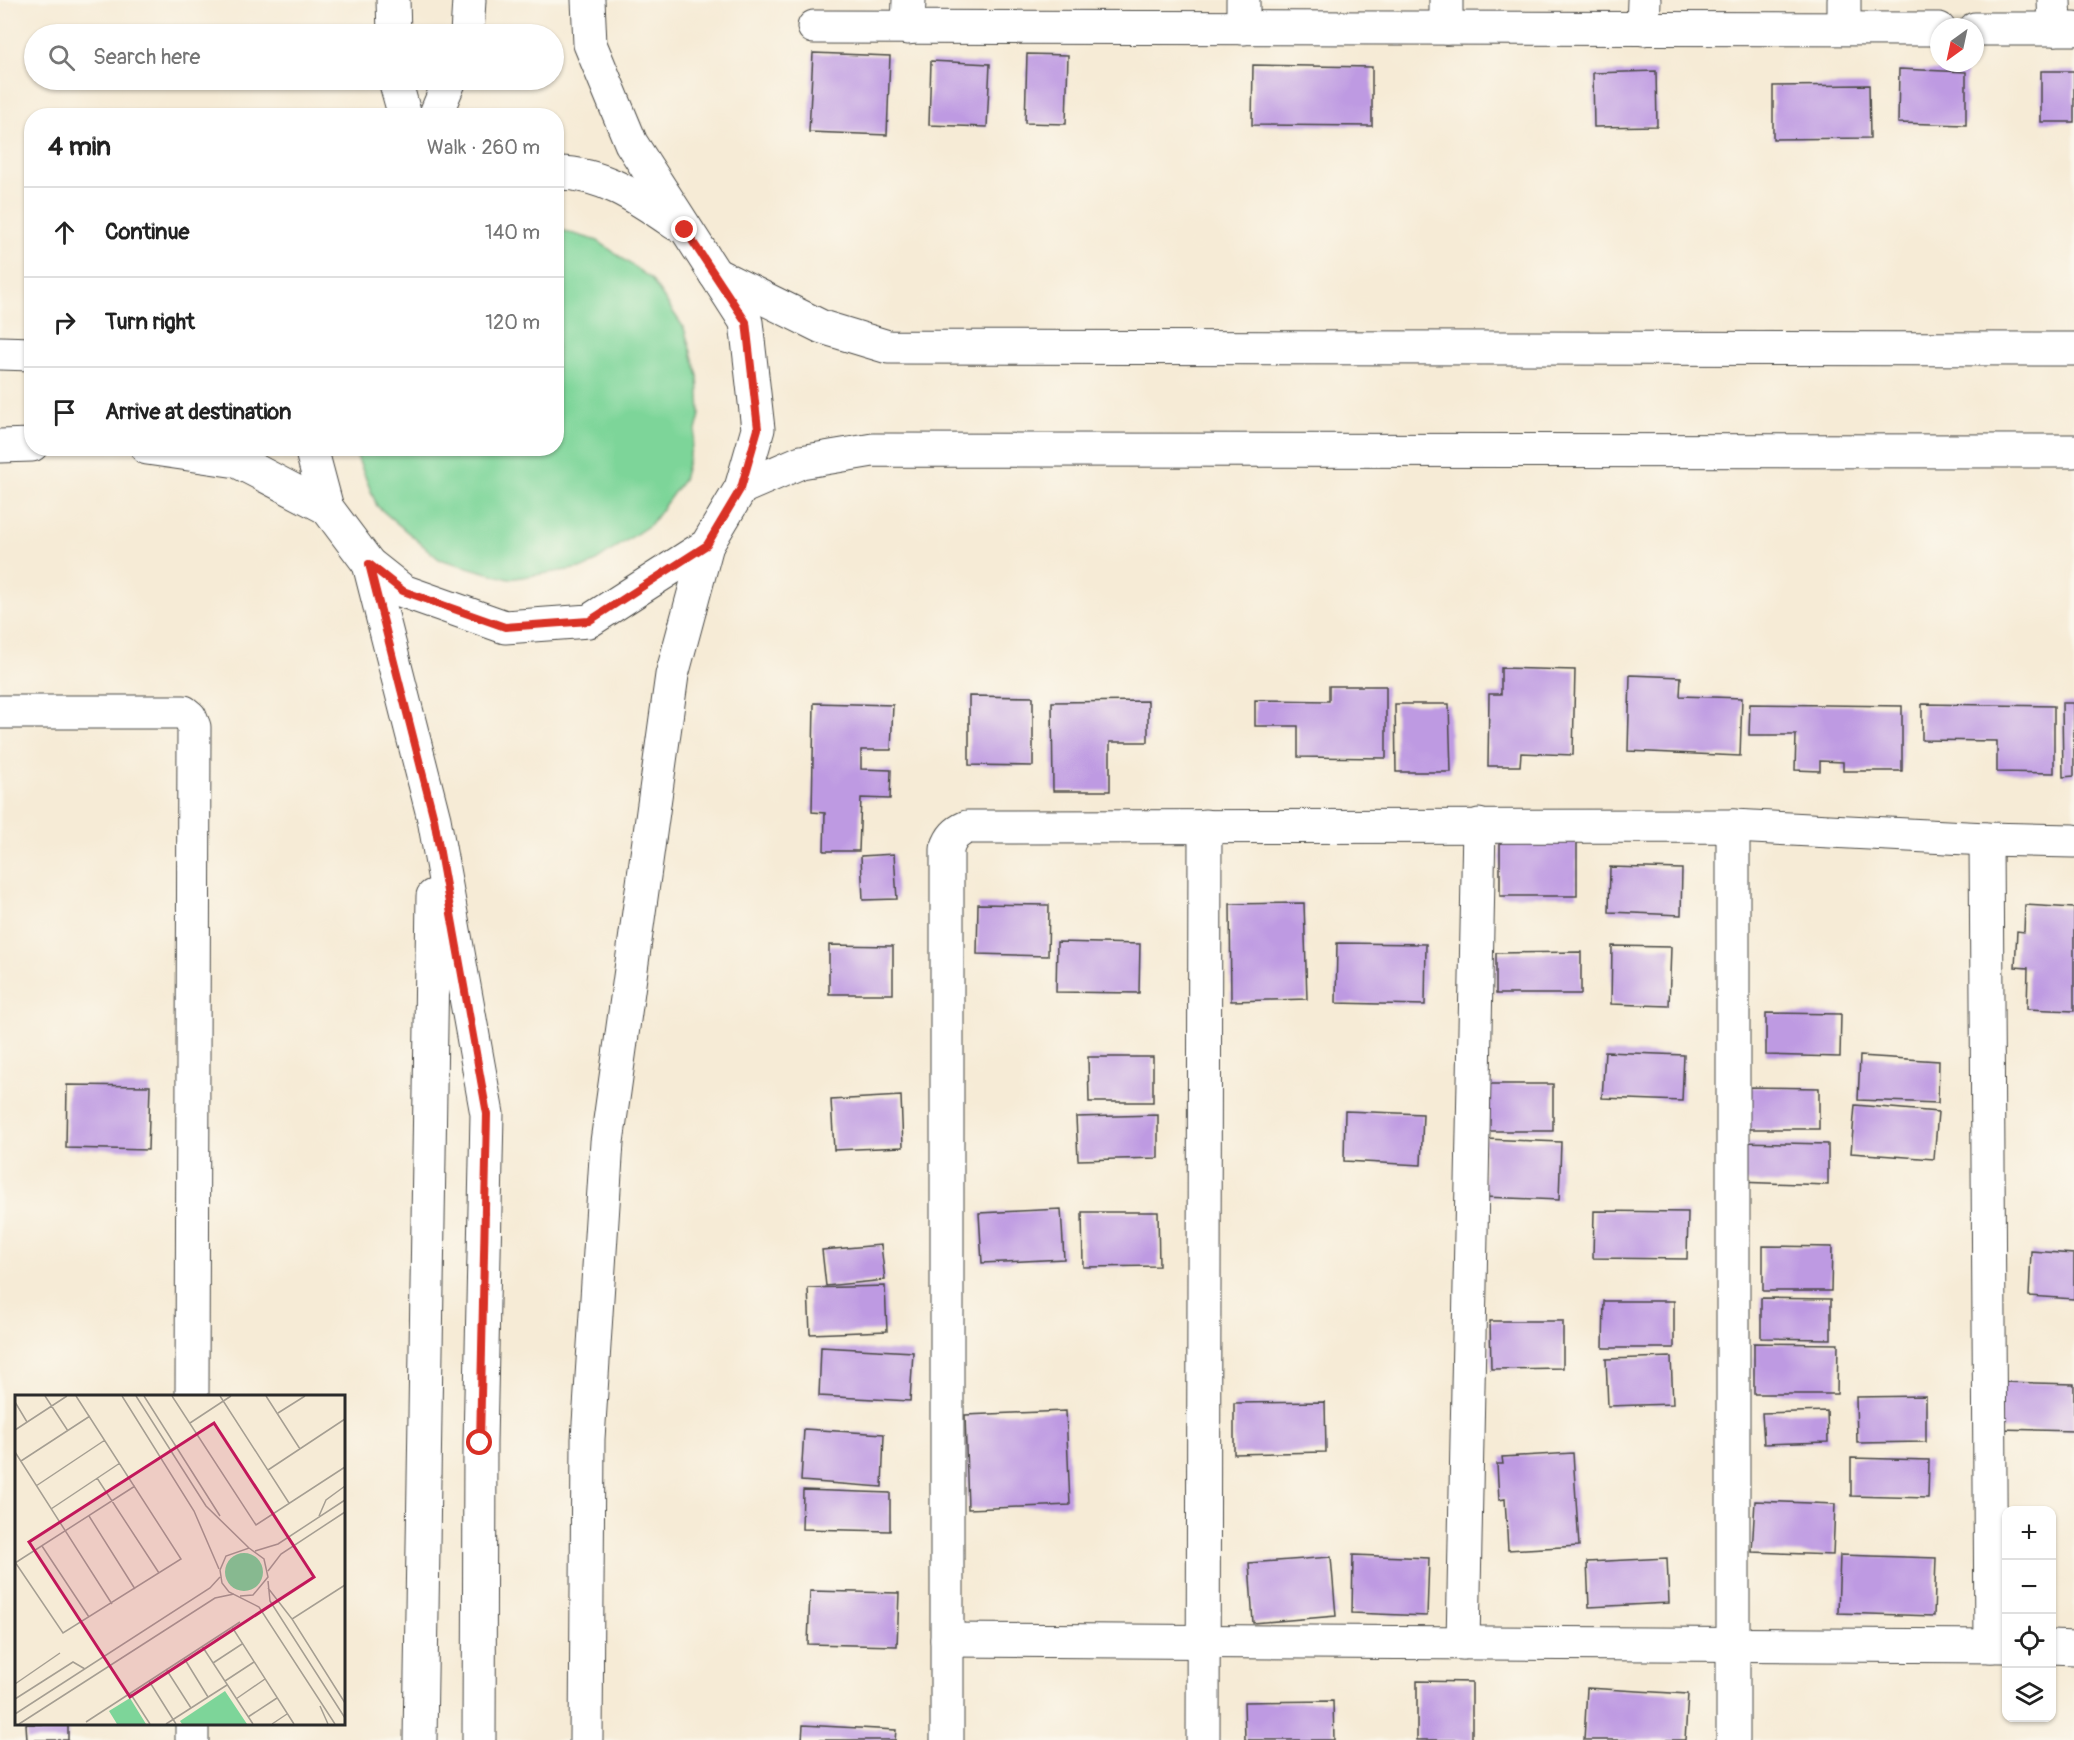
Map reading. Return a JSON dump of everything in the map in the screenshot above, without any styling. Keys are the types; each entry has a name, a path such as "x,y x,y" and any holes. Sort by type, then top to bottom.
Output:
{"street":[{"path":"393,0 394,24"},
{"path":"468,24 469,0"},
{"path":"586,1740 588,1439 607,1142 672,675 707,545 741,488 758,429 746,322 631,143 590,44 588,0"},
{"path":"814,27 908,14 1844,14 1930,28"},
{"path":"1984,28 2061,20"},
{"path":"398,90 403,108"},
{"path":"438,108 446,90"},
{"path":"564,173 575,172 628,191 685,230"},
{"path":"715,274 822,327 888,347 2074,349"},
{"path":"0,353 24,354"},
{"path":"0,446 24,445"},
{"path":"741,488 801,462 873,450 2074,451"},
{"path":"202,456 237,461 327,508"},
{"path":"313,456 327,508 369,564 403,591 505,627 589,621 707,545"},
{"path":"369,564 434,819 487,1114 480,1443 479,1740"},
{"path":"0,712 184,712 190,717 194,727 192,1395"},
{"path":"420,1740 434,819"},
{"path":"1463,1643 1479,825"},
{"path":"1733,825 1733,1740"},
{"path":"947,1740 947,849 950,839 958,831 967,827 1733,825 1986,839 2074,841"},
{"path":"1203,1740 1205,826"},
{"path":"947,1640 1999,1646 1986,839"},
{"path":"2056,1647 2074,1648"}],"green space":[{"path":"564,231 598,241 651,279 684,328 698,376 700,415 683,480 651,524 587,567 509,579 439,559 377,506 357,456 564,456"}],"building":[{"path":"813,53 890,56 887,135 809,132"},
{"path":"1027,54 1068,55 1066,124 1025,123"},
{"path":"931,61 990,64 987,127 929,125"},
{"path":"1253,65 1372,67 1372,126 1252,125"},
{"path":"1899,69 1966,72 1966,125 1898,123"},
{"path":"1656,71 1657,126 1594,127 1593,73"},
{"path":"2041,71 2074,71 2074,122 2041,122"},
{"path":"1869,85 1870,138 1773,139 1773,86"},
{"path":"1501,668 1575,670 1573,755 1521,753 1520,766 1488,766 1489,694 1501,694"},
{"path":"1630,675 1681,677 1680,696 1742,698 1740,756 1628,751"},
{"path":"1329,686 1386,686 1386,758 1298,757 1298,726 1255,726 1255,700 1329,701"},
{"path":"969,696 1033,697 1033,766 969,765"},
{"path":"1148,701 1148,742 1110,742 1110,791 1053,791 1052,702"},
{"path":"814,703 893,705 891,750 861,750 861,769 891,770 890,799 861,798 859,851 824,851 825,813 812,812"},
{"path":"2062,703 2074,703 2074,776 2063,777"},
{"path":"1395,704 1449,704 1451,772 1396,772"},
{"path":"1750,704 1902,706 1902,771 1843,771 1843,762 1820,761 1820,771 1795,770 1796,735 1749,735"},
{"path":"1922,704 2054,706 2054,773 1997,772 1997,741 1922,740"},
{"path":"1500,842 1577,842 1577,896 1500,896"},
{"path":"894,854 897,899 863,900 861,856"},
{"path":"1610,867 1682,869 1681,915 1609,912"},
{"path":"1304,903 1307,999 1231,1001 1230,904"},
{"path":"978,904 1049,905 1048,956 977,954"},
{"path":"2025,905 2074,908 2074,1011 2027,1009 2028,968 2015,967 2017,931 2024,932"},
{"path":"1057,942 1140,944 1139,993 1056,992"},
{"path":"1337,943 1426,944 1425,1005 1336,1003"},
{"path":"829,945 893,946 893,994 829,994"},
{"path":"1612,946 1671,947 1669,1006 1611,1004"},
{"path":"1581,952 1581,994 1496,994 1496,953"},
{"path":"1766,1013 1841,1014 1840,1057 1766,1055"},
{"path":"1605,1052 1684,1055 1682,1101 1602,1098"},
{"path":"1860,1056 1939,1061 1938,1103 1858,1100"},
{"path":"1088,1057 1153,1057 1153,1102 1089,1102"},
{"path":"1483,1084 1553,1084 1553,1131 1485,1131"},
{"path":"67,1085 150,1086 148,1150 66,1148"},
{"path":"1744,1087 1819,1088 1819,1129 1745,1129"},
{"path":"901,1096 903,1147 834,1150 831,1100"},
{"path":"1855,1105 1938,1112 1934,1159 1851,1153"},
{"path":"1345,1111 1423,1114 1421,1165 1344,1161"},
{"path":"1158,1115 1158,1158 1078,1160 1076,1117"},
{"path":"1485,1139 1561,1142 1559,1200 1484,1197"},
{"path":"1738,1142 1828,1144 1828,1185 1737,1182"},
{"path":"1061,1209 1064,1259 982,1263 979,1213"},
{"path":"1594,1211 1688,1212 1687,1259 1593,1258"},
{"path":"1082,1212 1158,1212 1159,1266 1083,1267"},
{"path":"881,1245 885,1280 826,1286 822,1250"},
{"path":"1763,1246 1832,1247 1831,1291 1763,1291"},
{"path":"2031,1251 2074,1254 2074,1299 2029,1296"},
{"path":"885,1286 887,1331 810,1334 808,1288"},
{"path":"1761,1298 1831,1299 1831,1339 1761,1338"},
{"path":"1604,1301 1674,1301 1674,1348 1603,1348"},
{"path":"1490,1321 1563,1321 1563,1368 1491,1369"},
{"path":"1754,1343 1838,1344 1837,1394 1754,1394"},
{"path":"821,1347 913,1352 910,1401 819,1396"},
{"path":"1671,1357 1673,1404 1608,1406 1606,1359"},
{"path":"2000,1382 2074,1384 2074,1431 1999,1429"},
{"path":"1926,1396 1926,1442 1857,1443 1856,1397"},
{"path":"1325,1402 1326,1452 1234,1454 1234,1403"},
{"path":"1066,1411 1070,1505 968,1509 965,1415"},
{"path":"1827,1411 1828,1442 1764,1444 1762,1413"},
{"path":"804,1429 884,1434 882,1487 801,1481"},
{"path":"1573,1453 1579,1546 1508,1550 1505,1499 1499,1500 1497,1464 1503,1464 1502,1457"},
{"path":"1851,1458 1929,1460 1928,1498 1851,1496"},
{"path":"803,1490 890,1493 890,1531 802,1529"},
{"path":"1755,1501 1835,1504 1833,1555 1752,1552"},
{"path":"1353,1555 1429,1558 1427,1616 1352,1613"},
{"path":"1840,1555 1936,1558 1934,1616 1838,1613"},
{"path":"1331,1557 1336,1616 1253,1623 1249,1563"},
{"path":"1667,1558 1669,1603 1589,1607 1587,1562"},
{"path":"810,1591 899,1593 897,1646 808,1644"},
{"path":"1417,1681 1472,1682 1472,1740 1417,1740"},
{"path":"1587,1688 1688,1694 1685,1740 1584,1740"},
{"path":"1333,1701 1334,1740 1245,1740 1244,1702"},
{"path":"26,1725 68,1725 68,1740 27,1740"},
{"path":"803,1725 896,1730 895,1740 802,1740"}],"route":[{"path":"480,1443 487,1114 434,819 369,564 403,591 505,627 589,621 707,545 741,488 758,429 746,322 685,230"}]}
